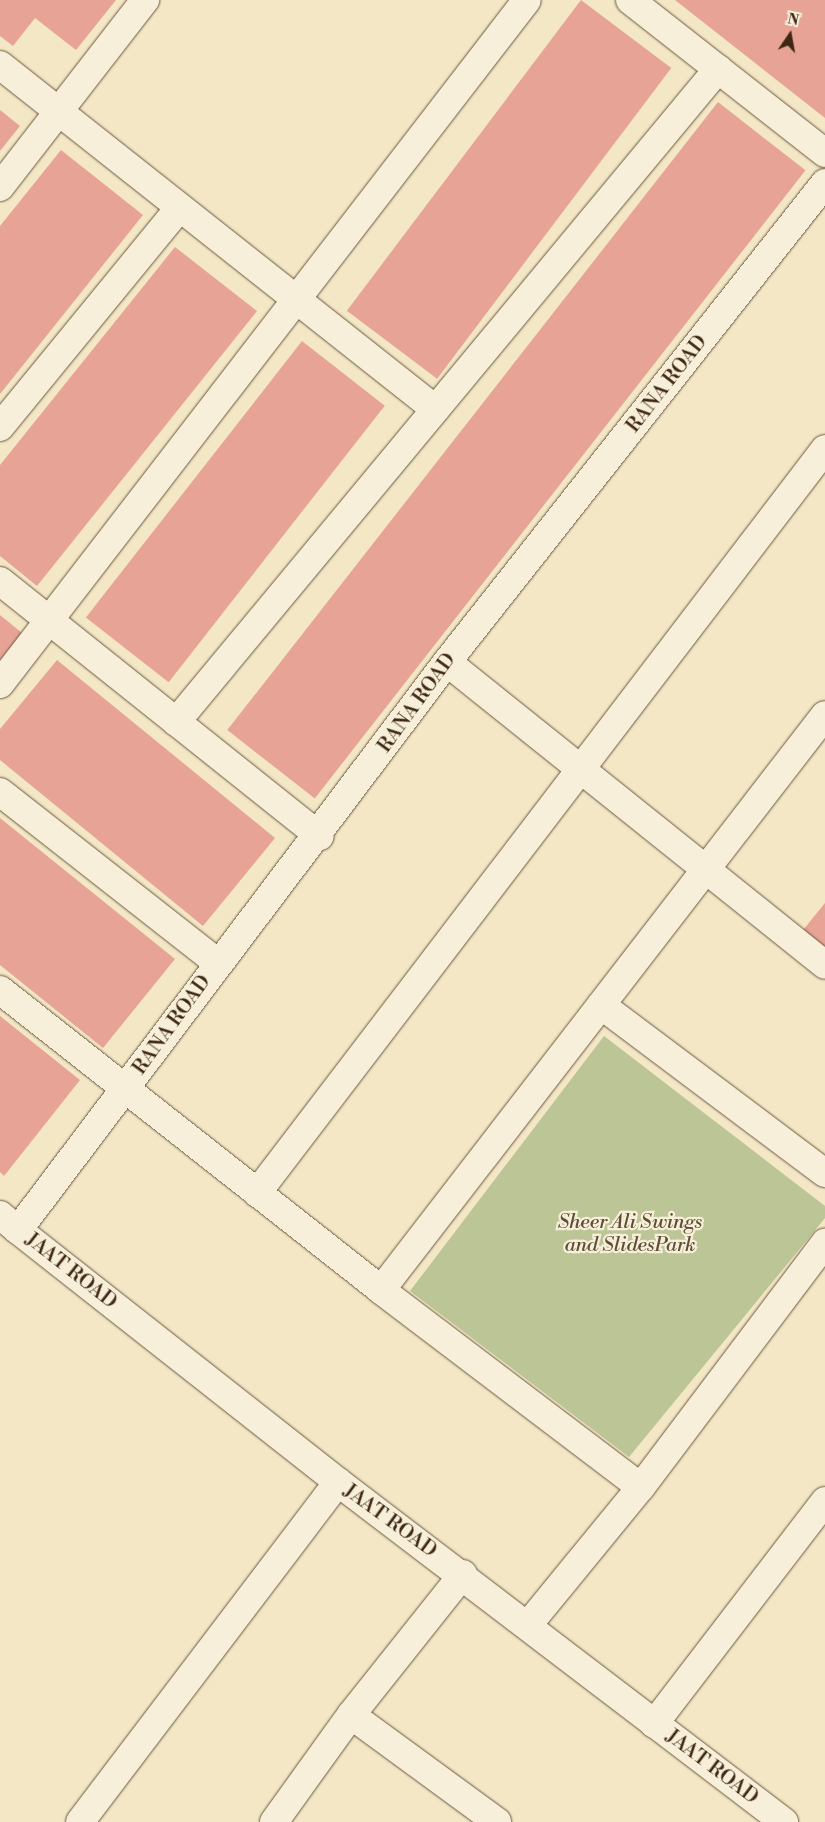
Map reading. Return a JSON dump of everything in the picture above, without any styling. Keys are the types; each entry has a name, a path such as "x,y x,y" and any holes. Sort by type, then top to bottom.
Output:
{"street":[{"path":"0,188 145,0"},
{"path":"0,684 527,0"},
{"path":"630,0 825,153"},
{"path":"0,66 295,302 435,409"},
{"path":"176,722 718,69"},
{"name":"RANA ROAD","path":"9,1222 125,1090 218,963 320,836 447,662 825,183"},
{"path":"0,427 179,208"},
{"path":"257,1193 825,449"},
{"path":"0,581 320,836"},
{"path":"447,662 825,965"},
{"path":"381,1290 825,715"},
{"path":"0,792 218,963"},
{"path":"0,990 381,1290 642,1487"},
{"path":"601,1005 825,1173"},
{"name":"JAAT ROAD","path":"9,1222 338,1482 463,1574 654,1724 784,1822"},
{"path":"528,1625 642,1487 825,1243"},
{"path":"80,1822 338,1482"},
{"path":"654,1724 825,1500"},
{"path":"274,1822 351,1714 463,1574"},
{"path":"351,1714 497,1822"}],"green space":[{"name":"Sheer Ali Swings and SlidesPark","path":"604,1036 825,1206 825,1218 629,1457 410,1291"}],"building":[{"path":"0,0 116,0 76,50 35,18 13,46 0,36"},
{"path":"581,0 671,68 437,379 347,311"},
{"path":"675,0 825,0 825,118"},
{"path":"718,102 805,170 315,798 227,730"},
{"path":"0,110 20,126 0,151"},
{"path":"61,150 143,215 0,394 0,226"},
{"path":"175,247 257,311 37,586 0,556 0,465"},
{"path":"302,341 385,406 169,682 86,618"},
{"path":"0,615 22,633 0,660"},
{"path":"57,660 275,838 203,926 0,760 0,729"},
{"path":"0,818 175,959 103,1048 0,965"},
{"path":"825,903 825,956 799,935"},
{"path":"0,1016 80,1080 4,1176 0,1172"}]}
